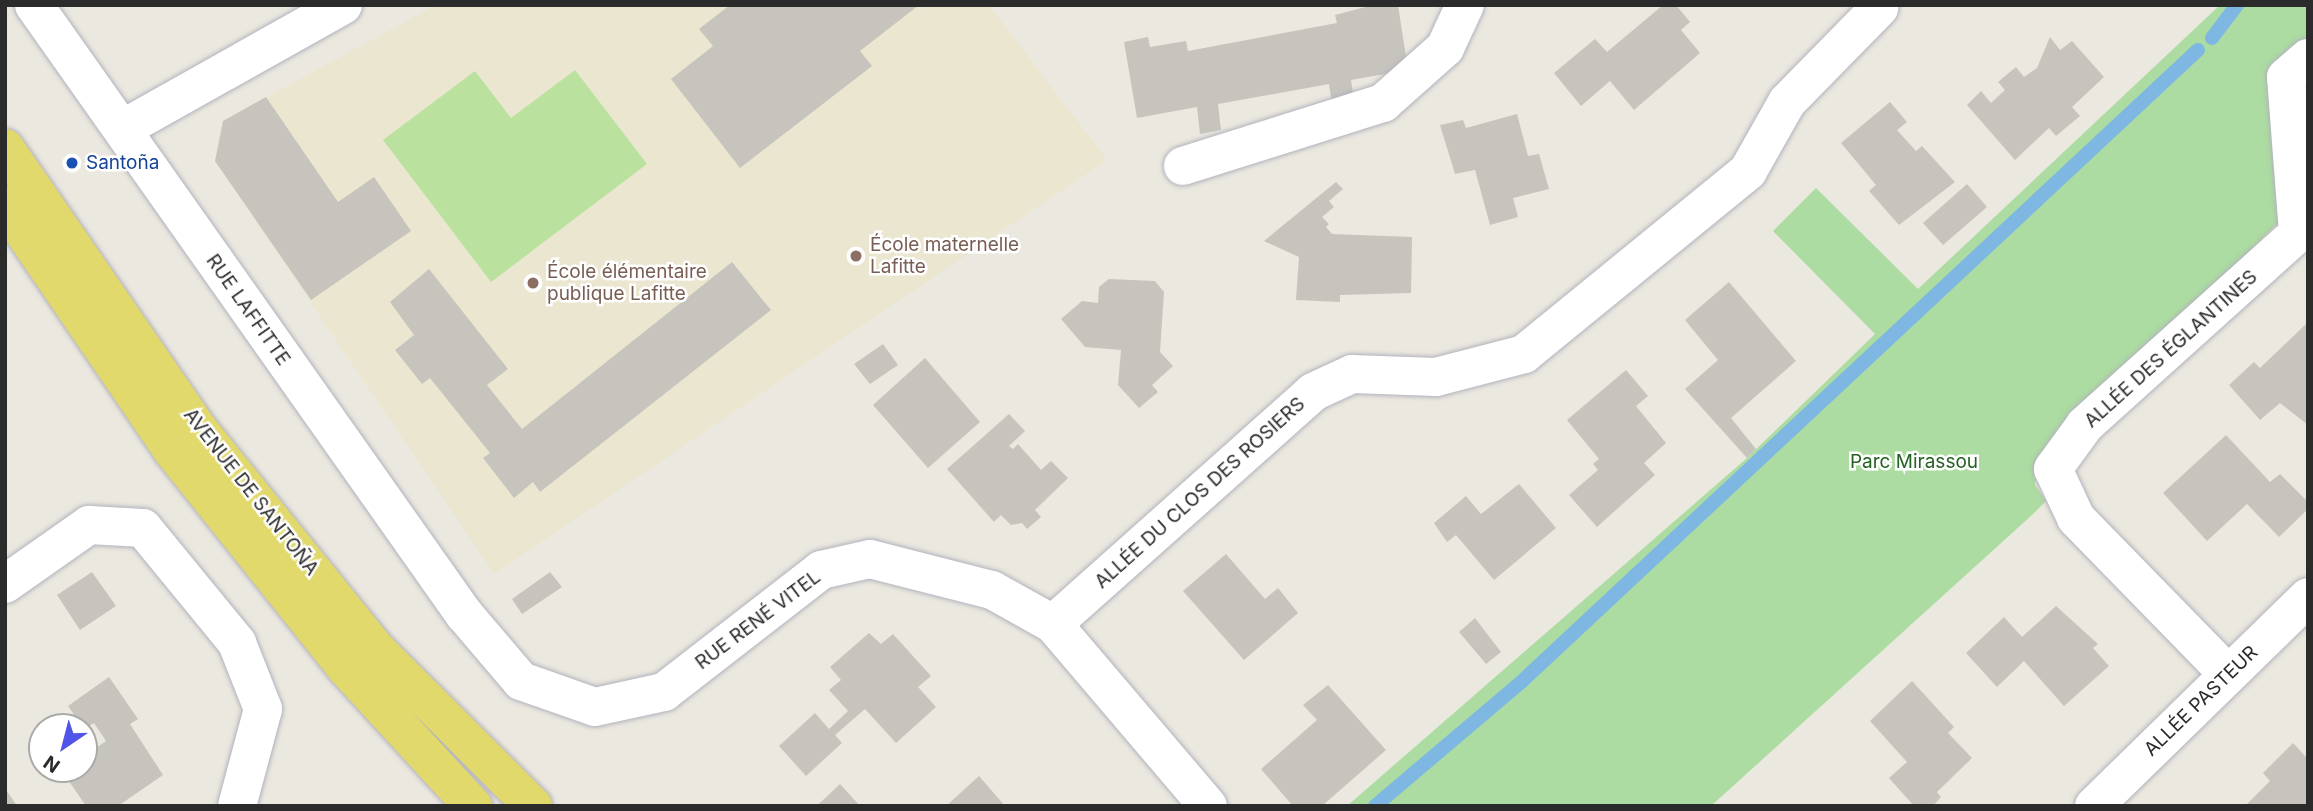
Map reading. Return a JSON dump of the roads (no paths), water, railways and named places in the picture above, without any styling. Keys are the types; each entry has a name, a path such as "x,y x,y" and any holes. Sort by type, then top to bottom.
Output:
{"main road":[{"name":"AVENUE DE SANTOÑA","path":"5,148 207,440 376,649 533,806"},
{"name":"AVENUE DE SANTOÑA","path":"5,205 172,450 346,668 473,806"}],"street":[{"name":"RUE LAFFITTE","path":"34,5 124,128 169,198 464,614"},
{"path":"124,128 343,5"},
{"path":"1183,166 1383,103 1445,48 1465,5"},
{"name":"ALLÉE DU CLOS DES ROSIERS","path":"1053,624 1313,392 1352,374 1436,377 1524,354 1748,171 1787,102 1879,8"},
{"name":"ALLÉE DES ÉGLANTINES","path":"2228,674 2076,518 2053,469 2085,425 2298,233 2286,77 2308,58"},
{"path":"5,584 89,525 143,528 237,642 263,709 237,806"},
{"name":"RUE RENÉ VITEL","path":"464,614 521,681 595,707 664,692 821,570 870,559 992,590 1053,624 1208,806"},
{"name":"ALLÉE PASTEUR","path":"2094,806 2308,597"}],"waterway":[{"path":"2212,38 2237,5"},
{"path":"1375,806 1519,684 2198,50"}],"place":[{"name":"Santoña","path":"72,163"},
{"name":"École maternelle Lafitte","path":"856,256"},
{"name":"École élémentaire publique Lafitte","path":"533,283"}],"park label":[{"name":"Parc Mirassou","path":"1914,462"}]}
